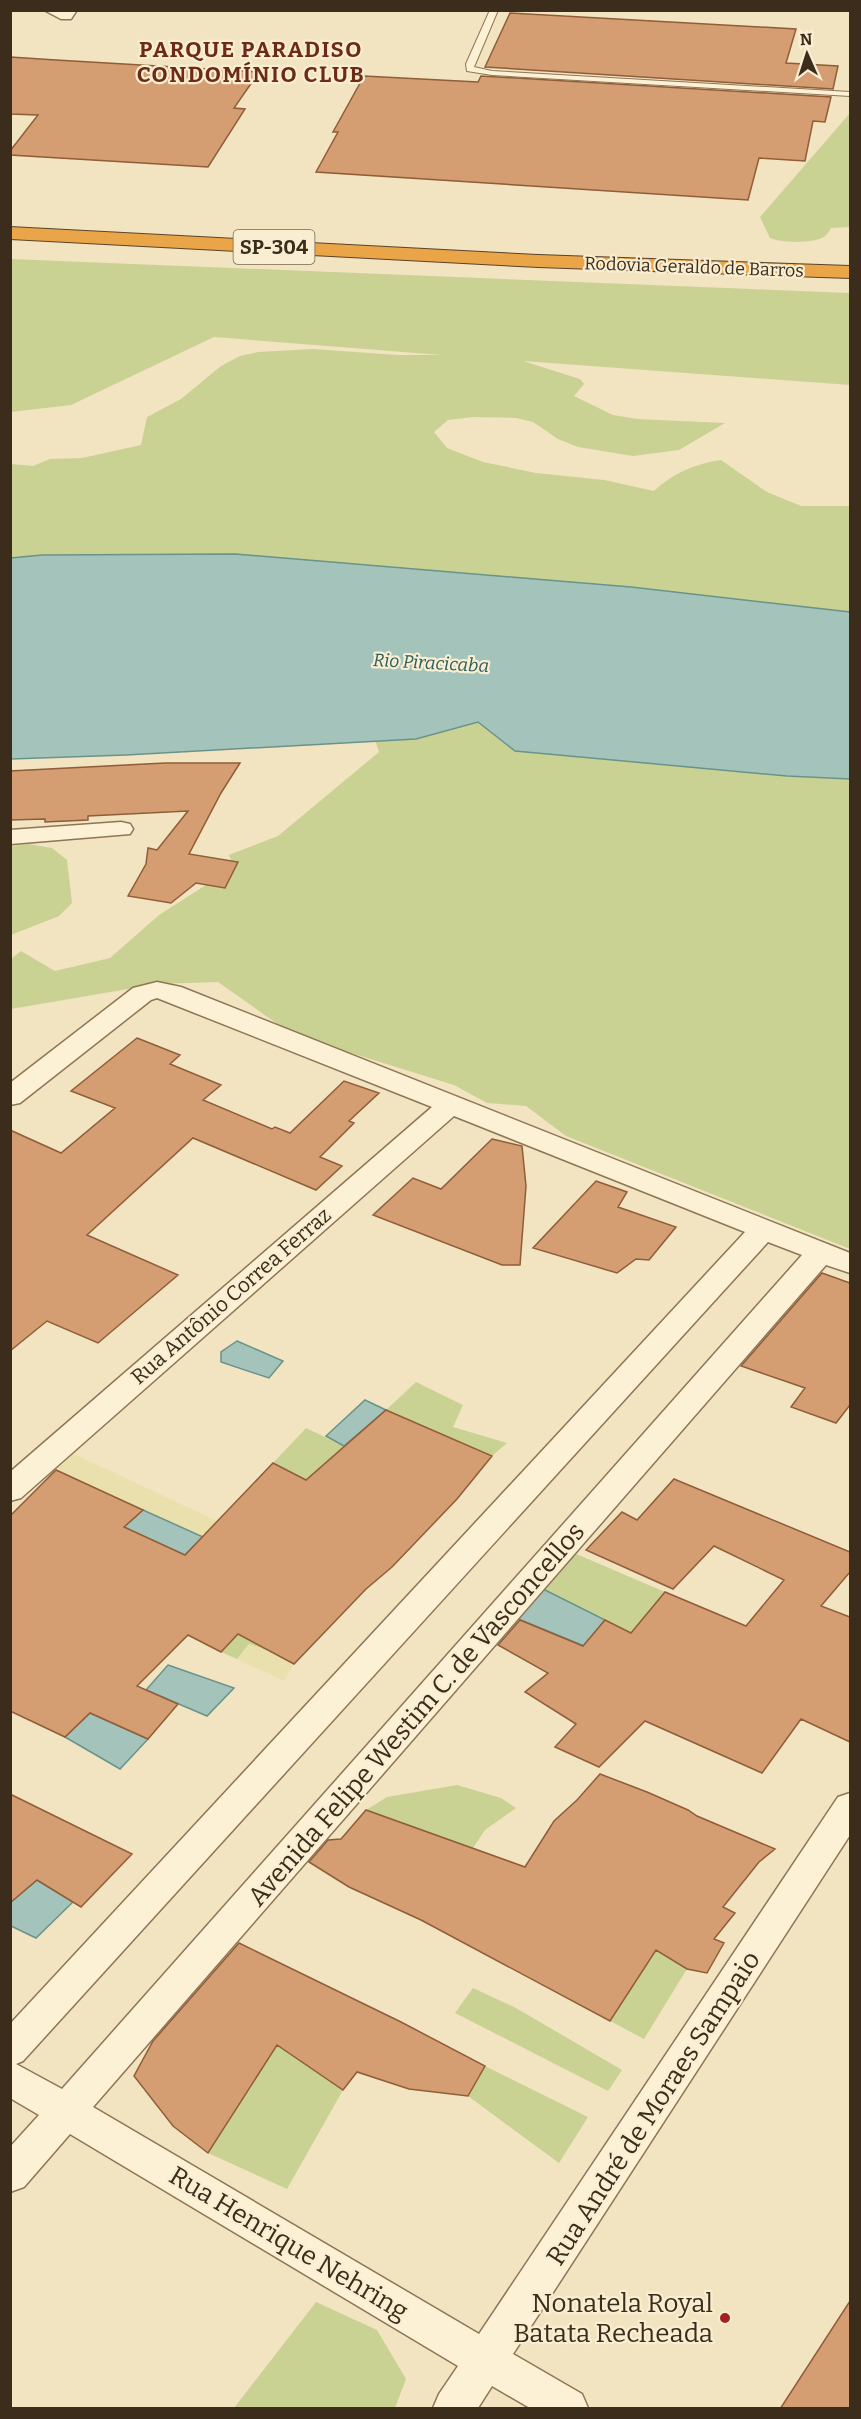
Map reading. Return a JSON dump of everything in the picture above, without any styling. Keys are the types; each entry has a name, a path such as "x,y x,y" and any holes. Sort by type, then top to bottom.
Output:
{"highway":[{"name":"Rodovia Geraldo de Barros","path":"10,233 538,261 850,272"},
{"name":"Rodovia Geraldo de Barros","path":"538,261 850,258"}],"street":[{"path":"51,10 68,13"},
{"path":"10,837 121,829"},
{"path":"10,1097 142,994 158,990 172,993 452,1103 836,1258"},
{"name":"Rua Antônio Correa Ferraz","path":"10,1490 452,1103"},
{"path":"10,2050 762,1230"},
{"name":"Avenida Felipe Westim C. de Vasconcellos","path":"10,2175 836,1258"},
{"name":"Rua André de Moraes Sampaio","path":"454,2409 850,1807"},
{"name":"Rua Henrique Nehring","path":"10,2078 567,2409"}],"lane":[{"path":"494,10 470,64 470,69 492,73 850,94"}],"shaded area":[{"path":"74,1454 217,1521 203,1537 56,1470"},
{"path":"249,1644 267,1650 294,1664 284,1681 237,1659"}],"green space":[{"path":"850,113 850,227 831,228 826,235 814,240 789,242 770,238 760,217"},
{"path":"11,259 850,293 850,385 523,361 580,379 584,384 574,396 613,415 637,419 725,423 679,450 633,456 578,447 558,439 533,422 516,418 474,417 448,420 434,432 447,448 483,462 536,473 604,480 654,491 668,479 685,470 721,460 767,492 801,506 850,506 850,647 11,599 11,464 33,466 50,459 82,458 141,445 147,417 181,399 221,366 240,356 258,352 313,349 398,355 441,355 214,337 71,405 11,412"},
{"path":"478,722 515,751 774,775 850,779 850,1249 566,1136 526,1106 487,1103 454,1085 293,1035 218,982 157,984 11,1009 11,959 21,951 55,971 110,958 159,915 234,867 229,855 278,836 379,752 375,740 416,739"},
{"path":"28,844 52,848 67,860 72,903 59,916 11,935 11,846"},
{"path":"416,1382 463,1405 453,1427 507,1443 492,1456 386,1410"},
{"path":"306,1428 344,1446 319,1487 273,1463"},
{"path":"560,1547 672,1595 631,1633 531,1583"},
{"path":"269,1603 267,1650 249,1644 237,1659 221,1652"},
{"path":"457,1785 501,1798 516,1808 485,1830 473,1848 366,1810 387,1797"},
{"path":"655,1950 687,1969 644,2039 610,2021"},
{"path":"473,1988 516,2008 622,2070 608,2091 455,2013"},
{"path":"289,2027 306,2065 343,2090 287,2189 208,2153"},
{"path":"485,2066 588,2117 559,2163 468,2096"},
{"path":"316,2302 377,2330 406,2379 395,2408 234,2408"}],"water":[{"name":"Rio Piracicaba","path":"235,554 631,587 850,612 850,779 787,776 515,751 478,722 416,739 11,759 11,558 42,555"},
{"path":"237,1341 283,1361 269,1378 221,1362 221,1352"},
{"path":"365,1400 386,1410 344,1446 326,1436"},
{"path":"143,1510 203,1537 183,1557 124,1527"},
{"path":"531,1583 605,1620 584,1646 506,1614"},
{"path":"168,1665 234,1688 207,1716 146,1690"},
{"path":"90,1713 148,1739 120,1769 65,1737"},
{"path":"37,1880 73,1902 36,1938 11,1926 10,1903"}],"building":[{"path":"510,13 796,29 786,63 838,66 833,89 485,67"},
{"path":"10,57 259,72 234,108 245,109 208,167 10,155 10,151 38,115 10,114"},
{"path":"364,76 478,82 481,76 831,97 825,122 813,121 805,161 759,158 748,200 316,172 338,132 333,132"},
{"path":"165,763 240,763 221,793 189,854 238,862 225,888 196,883 171,903 128,896 146,864 148,848 157,850 188,811 88,816 88,820 45,822 45,819 10,820 10,771"},
{"path":"137,1038 180,1055 170,1064 221,1085 203,1100 272,1129 275,1127 290,1133 344,1081 379,1093 349,1121 354,1123 320,1157 342,1166 316,1190 193,1138 87,1235 178,1275 98,1343 47,1321 10,1351 10,1130 61,1153 115,1108 71,1091"},
{"path":"492,1139 522,1146 526,1186 520,1265 502,1265 373,1215 413,1178 441,1189"},
{"path":"596,1181 627,1192 618,1207 676,1227 649,1260 636,1259 617,1273 533,1248"},
{"path":"822,1273 850,1283 850,1405 836,1423 791,1407 805,1388 741,1366"},
{"path":"386,1410 492,1456 457,1499 294,1664 238,1634 221,1652 188,1635 137,1686 178,1704 148,1739 90,1713 65,1737 10,1711 10,1516 56,1470 143,1510 124,1527 185,1555 273,1463 306,1480"},
{"path":"674,1479 850,1552 850,1572 821,1606 850,1617 850,1742 801,1719 762,1773 645,1721 599,1767 555,1747 576,1724 525,1692 548,1673 498,1645 520,1620 583,1646 605,1620 631,1633 665,1592 746,1626 784,1580 714,1546 673,1589 586,1550 622,1512 637,1520"},
{"path":"600,1774 647,1792 775,1849 759,1862 723,1907 735,1913 714,1939 724,1943 707,1973 687,1969 656,1950 610,2021 421,1920 349,1887 309,1862 328,1840 341,1839 366,1810 525,1867 554,1821"},
{"path":"10,1794 132,1854 81,1907 37,1880 10,1903"},
{"path":"239,1943 485,2066 468,2096 409,2089 357,2072 343,2090 277,2045 208,2153 173,2126 134,2076 153,2041"},
{"path":"850,2301 850,2409 780,2409"}],"place":[{"name":"Nonatela Royal Batata Recheada","path":"725,2318"}],"district":[{"name":"PARQUE PARADISO CONDOMÍNIO CLUB","path":"251,62"}]}
